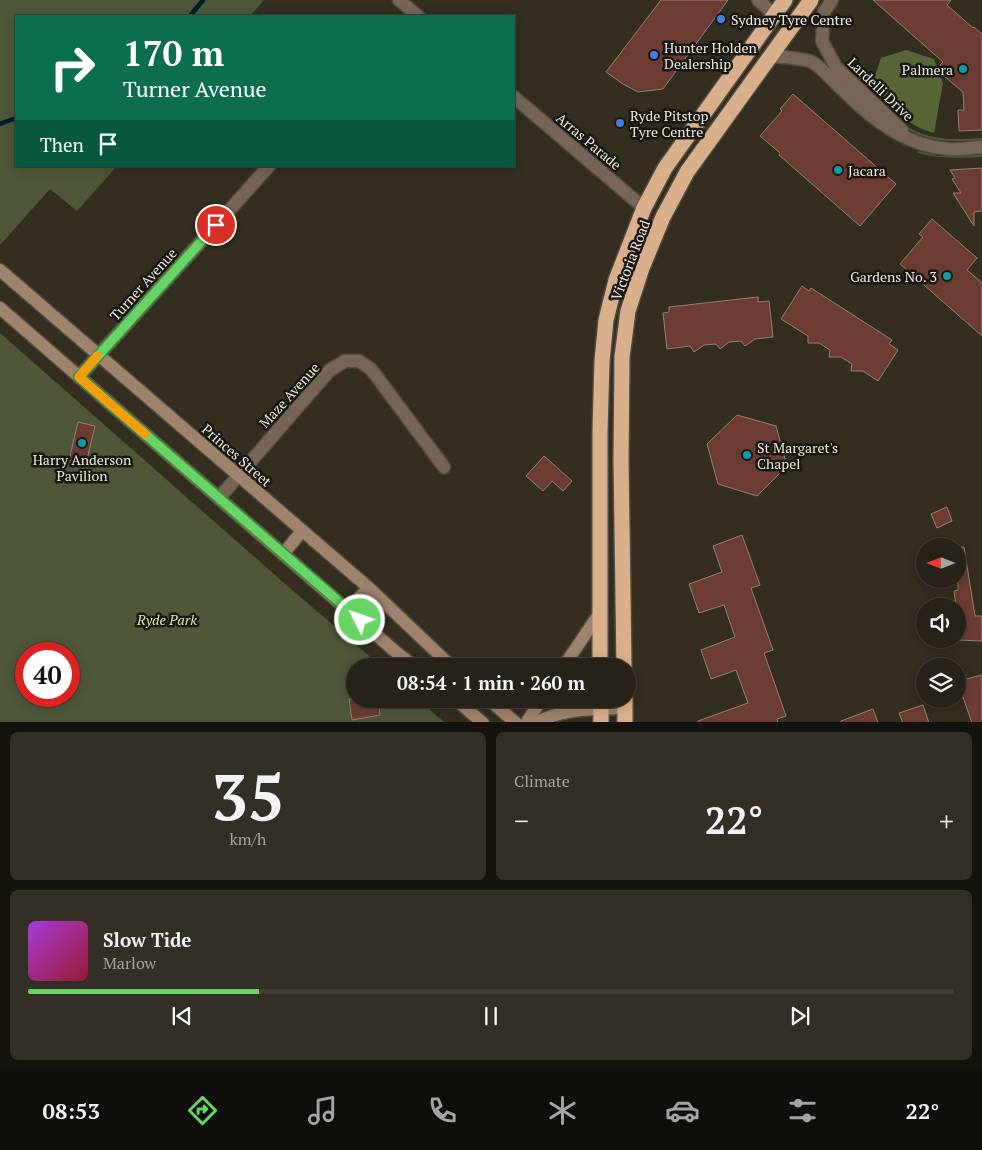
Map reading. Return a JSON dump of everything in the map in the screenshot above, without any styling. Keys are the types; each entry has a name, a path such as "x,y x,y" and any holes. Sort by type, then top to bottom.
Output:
{"highway":[{"name":"Victoria Road","path":"600,658 600,431 602,361 606,320 616,280 644,208 665,168 785,0"},
{"name":"Victoria Road","path":"624,658 621,460 622,357 628,311 642,268 663,217 687,172 811,0"}],"street":[{"path":"399,0 412,14"},
{"path":"758,0 775,15"},
{"name":"Lardelli Drive","path":"832,0 824,12 822,41 836,67 914,142"},
{"name":"Lardelli Drive","path":"771,56 814,62 860,107 890,130 914,142 949,149 982,148"},
{"name":"Arras Parade","path":"515,98 644,208"},
{"name":"Turner Avenue","path":"79,377 268,167"},
{"name":"Princes Street","path":"0,270 369,588 443,658"},
{"path":"0,308 405,658"},
{"name":"Maze Avenue","path":"219,498 330,370 345,360 359,361 371,369 444,467"},
{"path":"283,554 302,531"},
{"path":"348,610 369,588"},
{"path":"570,658 600,614"},
{"path":"466,708 484,722"},
{"path":"499,708 516,722"},
{"path":"526,722 536,708"},
{"path":"535,722 561,712 584,709 625,710"}],"green space":[{"path":"0,0 264,0 251,15 15,15 15,167 116,167 77,211 50,189 0,243"},
{"path":"828,40 839,60 856,80 903,124 922,134 941,138 982,138 982,140 941,140 921,136 902,126 855,81 828,48"},
{"path":"906,50 934,59 943,83 934,133 915,126 892,108 871,87 881,58"},
{"path":"918,151 939,156 982,155 982,157 942,157 918,153"},
{"name":"Ryde Park","path":"0,333 372,658 346,658 346,708 428,708 444,722 0,722"}],"building":[{"path":"661,0 728,0 663,89 638,92 606,72"},
{"name":"Palmera","path":"873,0 951,0 947,5 982,34 982,130 959,131 958,110 964,110 963,92 945,77 949,73 940,65 943,62"},
{"name":"Jacara","path":"793,94 896,184 860,226 760,136 782,111 780,109"},
{"path":"982,168 982,211 974,212 974,226 953,193 961,193 952,179 955,178 950,170"},
{"name":"Gardens No. 3","path":"932,219 977,258 967,270 982,283 982,336 900,264 923,237 919,234"},
{"path":"802,286 809,291 811,288 892,340 889,344 898,350 878,381 863,371 851,371 852,364 841,357 829,357 830,350 819,343 808,343 808,336 781,319"},
{"path":"758,297 758,302 769,301 773,337 755,339 745,346 741,341 729,342 720,349 716,344 704,345 694,352 690,346 667,349 663,313 669,312 669,307"},
{"name":"St Margaret's Chapel","path":"737,415 776,426 787,466 757,496 718,484 707,444"},
{"name":"Harry Anderson Pavilion","path":"78,422 95,426 86,464 69,460"},
{"path":"544,456 572,481 563,491 552,481 543,491 526,476"},
{"path":"947,507 952,521 937,528 931,514"},
{"path":"742,535 760,585 751,588 773,650 764,653 786,716 777,719 778,722 698,722 748,703 736,670 711,679 701,650 735,637 724,605 699,613 689,584 722,572 713,546"},
{"path":"966,560 975,616 982,616 982,641 966,640 966,598 955,598 954,591 958,590 958,588 966,588"},
{"path":"982,675 982,722 972,722 966,706 966,679"},
{"path":"916,707 924,708 929,722 903,722 899,713"},
{"path":"350,708 379,708 380,715 352,720"},
{"path":"873,709 878,722 841,722"}],"waterway":[{"path":"191,15 203,0"},
{"path":"0,124 15,118"}],"slow traffic":[{"path":"97,356 79,377 145,434"}],"place":[{"name":"Sydney Tyre Centre","path":"721,19"},
{"name":"Hunter Holden Dealership","path":"654,55"},
{"name":"Palmera","path":"963,69"},
{"name":"Ryde Pitstop Tyre Centre","path":"620,123"},
{"name":"Jacara","path":"838,170"},
{"name":"Gardens No. 3","path":"947,276"},
{"name":"Harry Anderson Pavilion","path":"82,443"},
{"name":"St Margaret's Chapel","path":"747,455"}],"route":[{"path":"216,225 79,377 360,620"}]}
